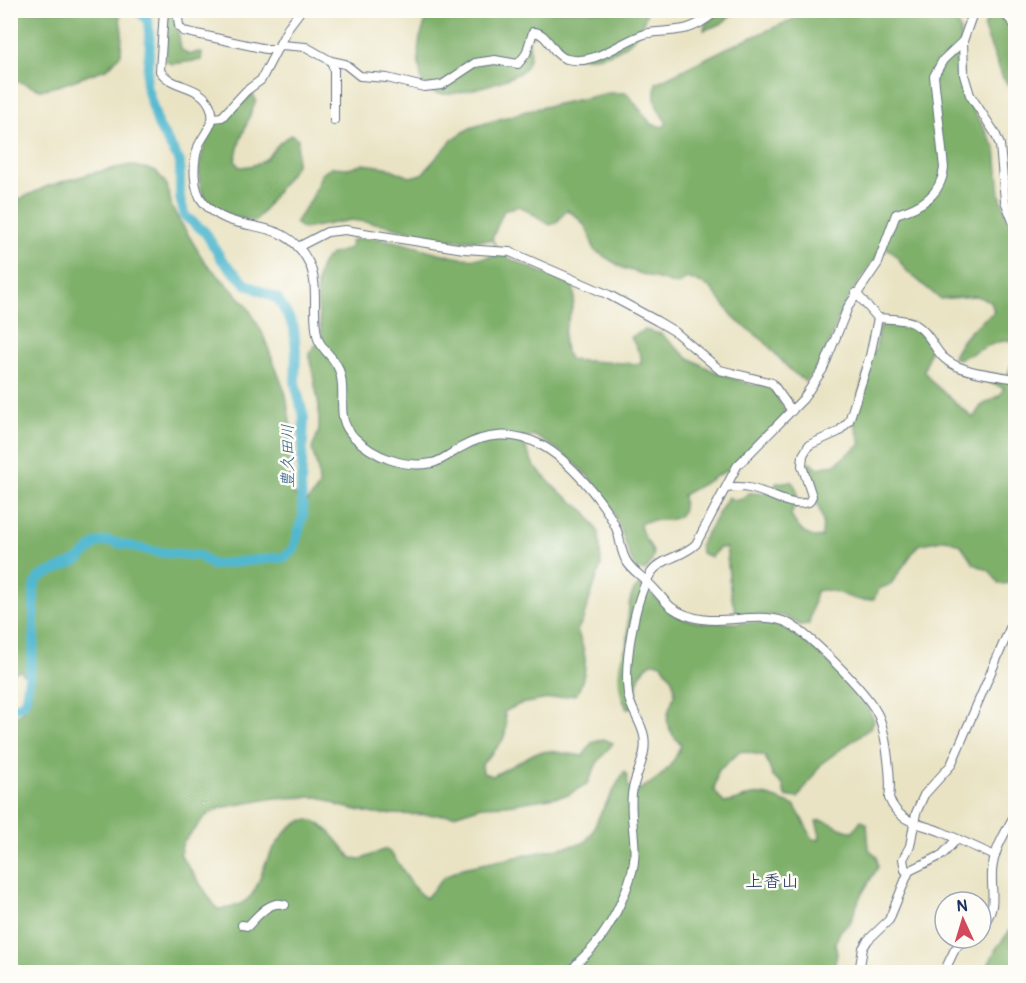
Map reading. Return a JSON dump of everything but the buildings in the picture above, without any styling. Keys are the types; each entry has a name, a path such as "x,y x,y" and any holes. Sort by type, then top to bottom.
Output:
{"street":[{"path":"164,10 160,71 170,80 205,97 210,104 213,118 198,147 196,161 195,186 202,202 216,215 226,220 282,232 298,247 312,270 318,339 340,373 344,426 354,438 377,455 398,462 431,464 474,440 490,435 508,435 539,443 553,452 586,484 613,522 626,560 634,572 646,581 670,607 688,616 724,621 769,619 784,621 802,633 844,671 877,712 882,724 886,760 891,775 889,798 902,817 913,824 940,831 995,856"},
{"path":"177,10 179,26 183,31 266,49 306,47 331,61 345,64 360,76 387,78 424,87 433,87 455,78 475,63 495,60 518,64 526,54 533,32 543,36 558,56 583,59 601,55 645,34 693,27 718,10"},
{"path":"213,118 222,117 246,91 261,80 289,26 301,10"},
{"path":"974,10 963,41 964,75 970,95 995,133 1000,145 1005,201 1016,230"},
{"path":"1001,10 1016,26"},
{"path":"571,972 595,946 612,920 632,871 634,852 632,794 644,753 644,738 630,705 628,677 635,621 646,581 652,571 685,553 696,544 737,466 792,411 823,369 856,293 878,263 896,214 929,199 942,182 944,168 934,76 943,60 963,41"},
{"path":"331,61 334,69 334,120"},
{"path":"298,247 327,232 345,230 464,249 510,252 609,295 633,311 657,321 674,331 720,370 772,383 792,411"},
{"path":"856,293 878,318 903,318 914,321 923,328 943,358 954,364 1016,379"},
{"path":"727,488 749,487 788,502 809,502 812,496 802,465 803,455 809,446 838,432 849,421 870,356 878,318"},
{"path":"909,872 905,870 903,859 910,846 913,824 924,795 954,758 1016,614"},
{"path":"992,890 995,856 1016,812"},
{"path":"859,972 863,948 889,920 909,872 942,855 957,839"},
{"path":"242,925 248,926 264,910 276,904 285,905"},
{"path":"944,972 955,950"}],"green space":[{"path":"851,10 935,11 939,16 957,22 960,30 963,84 969,103 996,149 1000,195 1015,238 1015,340 993,344 958,359 953,357 971,331 994,312 991,301 975,296 940,299 907,271 892,251 882,247 848,298 824,355 805,381 790,370 764,341 737,321 710,287 687,278 677,285 623,268 594,250 585,226 567,210 556,223 550,225 520,206 504,210 492,239 496,247 492,240 448,240 382,224 351,220 303,229 295,223 312,198 322,173 332,167 348,168 363,164 386,167 410,177 422,174 453,139 470,128 530,110 609,93 627,93 651,124 663,127 667,123 656,104 656,83 727,48 812,11 847,14"},
{"path":"10,11 119,11 122,32 121,54 108,68 40,90 11,78"},
{"path":"167,11 175,11 181,49 189,55 202,53 201,60 172,64 166,61"},
{"path":"427,11 647,11 632,40 615,52 594,57 566,56 558,51 541,32 528,37 530,50 528,62 518,73 484,86 440,94 423,86 420,70 419,43"},
{"path":"722,11 736,11 721,24 704,30 705,24"},
{"path":"989,11 1015,11 1015,94 1003,78 984,29"},
{"path":"253,94 256,100 235,160 239,167 259,163 278,144 292,135 298,139 296,165 256,221 234,217 218,210 207,200 201,188 199,173 201,157 216,121 227,116"},
{"path":"130,165 156,171 167,185 172,208 204,261 246,304 262,332 286,395 291,428 289,473 294,495 308,501 319,487 318,470 312,449 319,430 319,406 309,353 322,338 317,282 323,262 330,255 349,248 351,241 361,238 402,243 460,258 490,257 501,254 573,286 573,304 564,340 565,350 570,360 641,364 641,356 631,337 645,330 661,334 687,357 711,370 751,385 762,384 772,389 785,410 784,418 731,468 683,495 681,514 676,518 647,521 640,524 644,537 653,552 651,563 645,571 635,568 613,510 584,472 560,451 533,435 523,442 534,466 555,488 586,512 599,533 601,565 582,622 577,630 583,647 585,669 577,694 520,704 504,712 505,735 482,764 483,773 493,776 535,753 549,751 583,756 592,743 604,739 613,743 597,763 588,783 568,795 507,805 482,806 454,815 374,814 340,806 320,797 275,798 220,808 207,815 183,842 180,854 217,909 237,906 250,897 279,840 300,821 310,820 329,831 351,858 362,859 386,849 397,861 414,888 426,898 444,877 463,868 584,843 592,833 624,772 627,775 628,787 638,790 664,772 674,760 681,745 668,725 667,717 674,690 672,680 662,664 654,662 644,670 638,680 636,705 627,709 622,694 619,672 628,637 629,605 639,585 672,613 689,620 711,623 758,622 781,627 829,663 845,679 868,709 874,721 869,729 822,763 798,798 785,796 783,785 773,777 765,756 741,751 718,771 714,790 724,803 757,794 795,806 813,839 819,840 820,835 816,821 826,821 848,831 853,831 861,820 867,824 869,849 877,857 878,867 860,897 850,923 841,930 835,943 837,954 833,972 11,972 11,720 28,704 31,692 27,679 21,671 11,673 11,203 48,186 93,173"},
{"path":"885,321 913,323 931,346 924,371 932,382 973,418 981,406 1000,395 1004,388 954,369 1008,376 1015,360 1016,577 1011,583 999,584 990,571 974,564 961,545 946,539 918,545 891,584 879,589 874,599 859,600 831,591 816,591 809,624 800,625 784,616 737,614 730,590 726,548 719,548 711,557 701,553 700,545 728,497 739,500 748,493 764,493 771,490 777,483 791,481 797,493 791,515 793,520 807,534 822,537 823,520 805,467 810,462 819,468 835,464 861,444 853,418 865,372 876,347 879,330"},
{"path":"1015,924 1015,972 985,972 996,949"}],"waterway":[{"name":"豊久田川","path":"10,709 23,704 26,698 34,644 34,587 39,577 78,560 97,543 109,541 156,552 200,556 212,565 285,557 294,549 303,515 301,487 304,418 295,383 294,327 278,299 246,284 222,260 205,232 185,216 180,198 180,162 159,127 146,85 150,45 148,19 135,10"}],"district":[{"name":"上香山","path":"772,881"}]}
